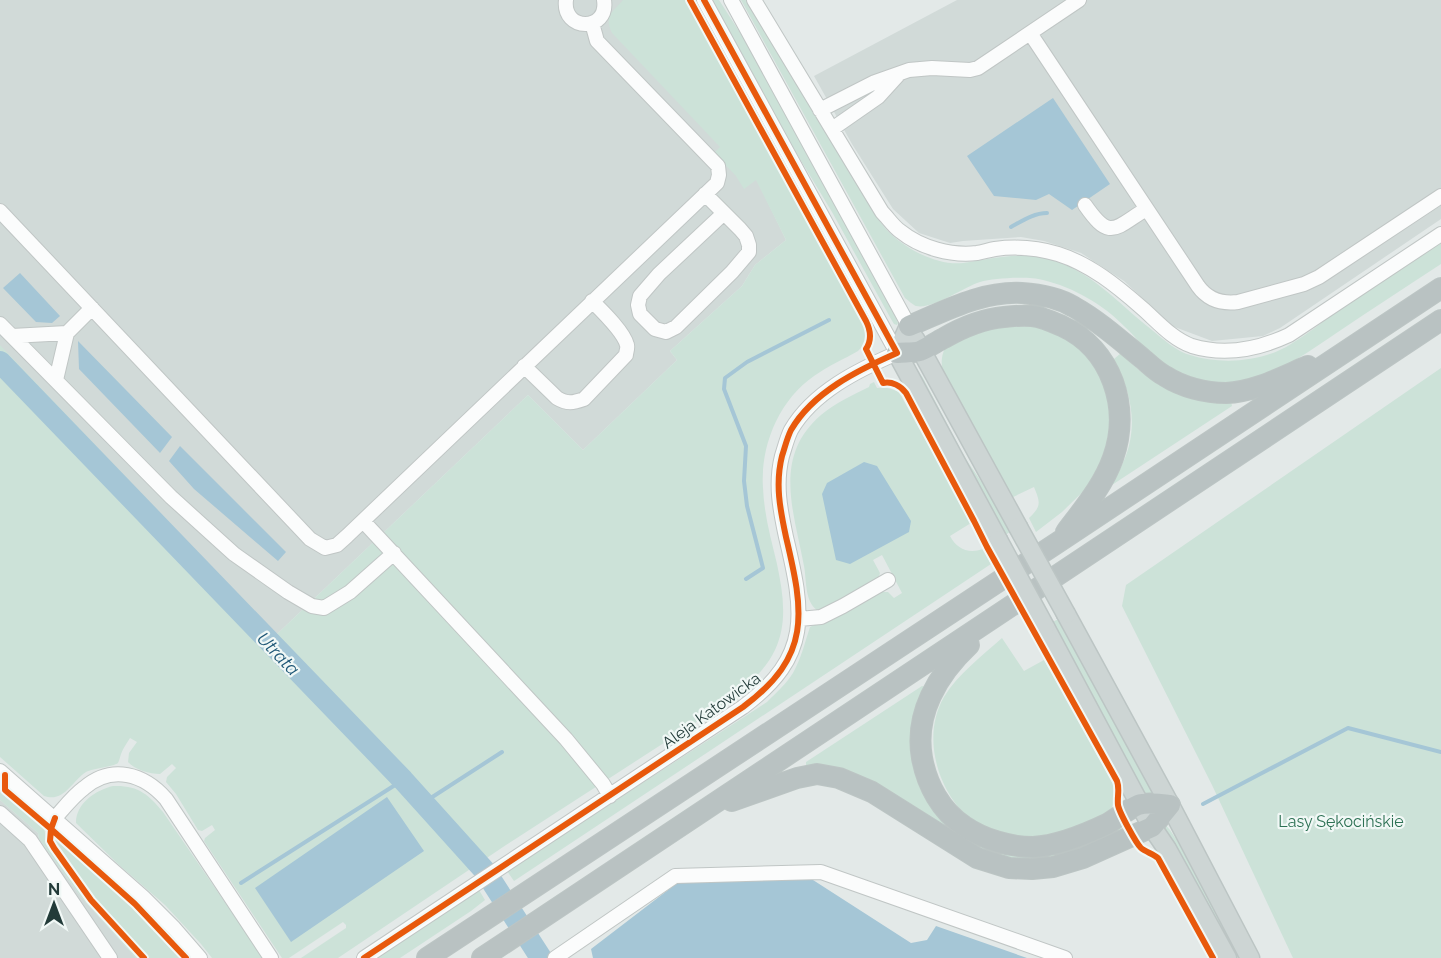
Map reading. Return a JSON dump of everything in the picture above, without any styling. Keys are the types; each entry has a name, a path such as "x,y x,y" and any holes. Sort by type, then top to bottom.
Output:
{"highway":[{"path":"427,958 1441,288"},
{"path":"909,326 969,301 985,297 1021,293 1040,295 1074,306 1104,326 1165,377 1197,390 1227,393 1246,390 1346,351"},
{"path":"897,353 920,351 975,322 1002,317 1033,316 1076,333 1095,350 1106,365 1114,383 1119,404 1120,428 1113,457 1099,488 1057,543"},
{"path":"482,958 1441,321"},
{"path":"1008,609 953,660 931,693 923,719 921,753 927,777 940,804 954,819 969,830 986,838 1012,845 1033,847 1078,836 1106,824 1140,804 1170,805"},
{"path":"697,816 740,798 817,774 839,778 872,792 977,858 1009,868 1032,869 1053,867 1083,858 1152,827 1170,805"}],"main road":[{"path":"909,326 897,353 1152,827 1167,849 1227,958"},
{"path":"909,326 920,351 1170,805 1250,958"}],"street":[{"path":"566,0 567,11 574,21 586,25 598,20 602,15 605,9 604,0"},
{"path":"704,0 897,353"},
{"path":"731,0 909,326"},
{"path":"754,0 882,212 899,231 914,241 933,249 976,253 1006,248 1036,248 1060,255 1089,267 1143,308 1162,328 1190,345 1230,351 1272,343 1289,335 1441,234"},
{"path":"820,110 875,82 914,69 970,70 978,68 1079,0"},
{"path":"0,211 310,539 325,548 337,545 717,183 718,166 597,41 592,23"},
{"path":"1030,33 1203,294 1211,298 1227,303 1245,301 1304,284 1319,277 1441,196"},
{"path":"832,129 878,97 899,73"},
{"path":"705,194 724,213 740,229 748,239 747,255 676,327 666,332 654,329 638,310 643,292 724,213"},
{"path":"1085,205 1095,219 1107,228 1115,228 1146,209"},
{"path":"524,366 562,401 574,403 584,399 626,355 627,349 627,344 619,331 592,301"},
{"path":"56,380 67,333 92,308"},
{"path":"0,324 171,497 234,554 312,606 324,608 350,592 393,553"},
{"path":"12,336 67,333"},
{"name":"Aleja Katowicka","path":"364,958 723,721 770,685 782,670 790,654 799,619 797,584 778,499 778,478 785,444 790,431 801,416 824,394 861,370 897,353"},
{"path":"363,521 566,739 610,796"},
{"path":"799,619 821,617 888,580"},
{"path":"0,771 157,910 200,958"},
{"path":"55,818 83,788 103,777 124,775 147,782 166,799 271,958"},
{"path":"0,813 30,840 110,958"},
{"path":"560,957 675,876 821,872 1065,958"}],"shaded area":[{"path":"0,0 667,0 786,240 755,265 742,286 670,351 677,360 583,450 528,395 276,635 0,346"},
{"path":"957,0 1441,0 1441,219 1280,328 1263,336 1212,341 1172,326 1124,281 1081,253 1044,241 1021,237 950,243 919,233 893,209 852,144 814,76"},
{"path":"0,800 38,833 39,839 81,897 136,958 0,958"}],"green space":[{"path":"623,0 685,0 863,324 866,335 858,351 814,376 802,386 782,411 769,440 763,472 763,488 766,517 782,597 783,618 779,639 770,659 757,675 718,708 506,845 338,958 301,958 346,928 343,922 289,958 282,958 204,841 215,830 212,825 202,831 198,830 166,782 167,777 176,768 172,764 160,774 135,767 128,762 129,753 137,742 130,738 118,763 86,772 62,794 51,797 44,796 0,757 0,345 276,635 528,395 583,450 677,360 670,351 742,286 755,265 786,240 756,180 744,189 736,176 714,153 720,147 612,33 609,19"},
{"path":"711,0 719,0 746,42 895,314 897,325 891,319 832,212 780,126"},
{"path":"741,0 747,0 882,224 897,239 924,256 944,262 963,263 1004,257 1034,256 1060,263 1089,278 1180,351 1202,358 1228,361 1268,355 1291,344 1441,242 1441,264 1284,366 1251,380 1228,383 1204,382 1170,370 1155,359 1117,319 1098,304 1066,287 1043,280 1020,278 980,282 930,305 916,306 905,298"},
{"path":"991,323 1041,324 1077,342 1109,382 1114,424 1099,476 1062,512 1036,532 1029,518 1039,504 1034,487 1011,498 943,372 942,360 945,348"},
{"path":"1121,353 1140,371 1174,391 1199,400 1231,401 1232,406 1112,485 1127,453 1132,430 1129,399 1114,359"},
{"path":"914,365 965,458 999,507 1011,531 1004,536 912,366"},
{"name":"Lasy Sękocińskie","path":"1441,368 1441,958 1293,958 1212,785 1122,606 1126,585"},
{"path":"874,382 877,388 888,388 899,392 971,523 950,536 960,547 968,551 983,549 991,564 514,881 507,871 767,702 793,673 810,627 880,592 888,592 894,598 902,593 882,555 873,560 880,573 877,582 820,612 811,604 807,592 792,506 791,467 796,449 806,431 826,411"},
{"path":"1059,619 1151,784 1152,801 1148,800 1052,622"},
{"path":"1002,638 1024,671 1044,660 1113,784 1114,799 1111,812 1060,834 1039,839 1022,839 1001,836 982,828 952,799 937,766 934,730 937,713 944,697 956,681"},
{"path":"922,686 926,691 918,769 988,846 1118,824 1123,830 1058,859 1010,860 983,853 806,769 806,762"},
{"path":"113,786 136,789 158,806 263,958 212,958 165,905 76,823 79,809 88,798"},
{"path":"0,792 44,828 47,843 78,887 139,958 136,958 81,897 39,839 38,833 0,800"},
{"path":"1160,821 1178,842 1220,921 1244,958 1234,958"},
{"path":"55,839 156,929 181,958 148,958 93,896"},
{"path":"479,890 485,900 400,958 374,958"}],"water":[{"path":"1053,98 1110,184 1072,210 1049,194 1036,200 994,196 967,156"},
{"path":"20,273 60,316 52,323 36,322 3,288"},
{"path":"78,341 172,437 160,453 79,369"},
{"path":"180,446 286,552 278,561 194,489 169,461"},
{"path":"864,462 877,466 911,521 909,532 850,564 836,560 822,494 827,483"},
{"path":"387,797 424,851 291,942 255,888"},
{"path":"685,877 813,880 911,943 927,940 936,926 1027,958 593,958 591,949"}],"waterway":[{"path":"1011,227 1033,216 1047,213"},
{"path":"746,579 763,568 747,506 744,481 746,446 724,389 725,378 747,362 829,320"},
{"name":"Utrata","path":"0,362 403,780 485,871 541,958"},
{"path":"1203,804 1348,728 1441,752"},
{"path":"423,803 502,752"},
{"path":"241,883 403,780"}],"cycle path":[{"path":"690,0 866,321 870,335 866,349 883,383 896,385 906,393 987,547 1117,781 1118,805 1135,840 1141,848 1158,858 1213,958"},
{"path":"364,958 743,707 781,670 792,651 797,631 797,588 779,496 780,466 787,439 800,416 824,393 852,375 897,353 704,0"},
{"path":"5,775 5,790 51,829 50,841 91,900 144,958"},
{"path":"55,818 51,829 135,904 186,958"}]}
